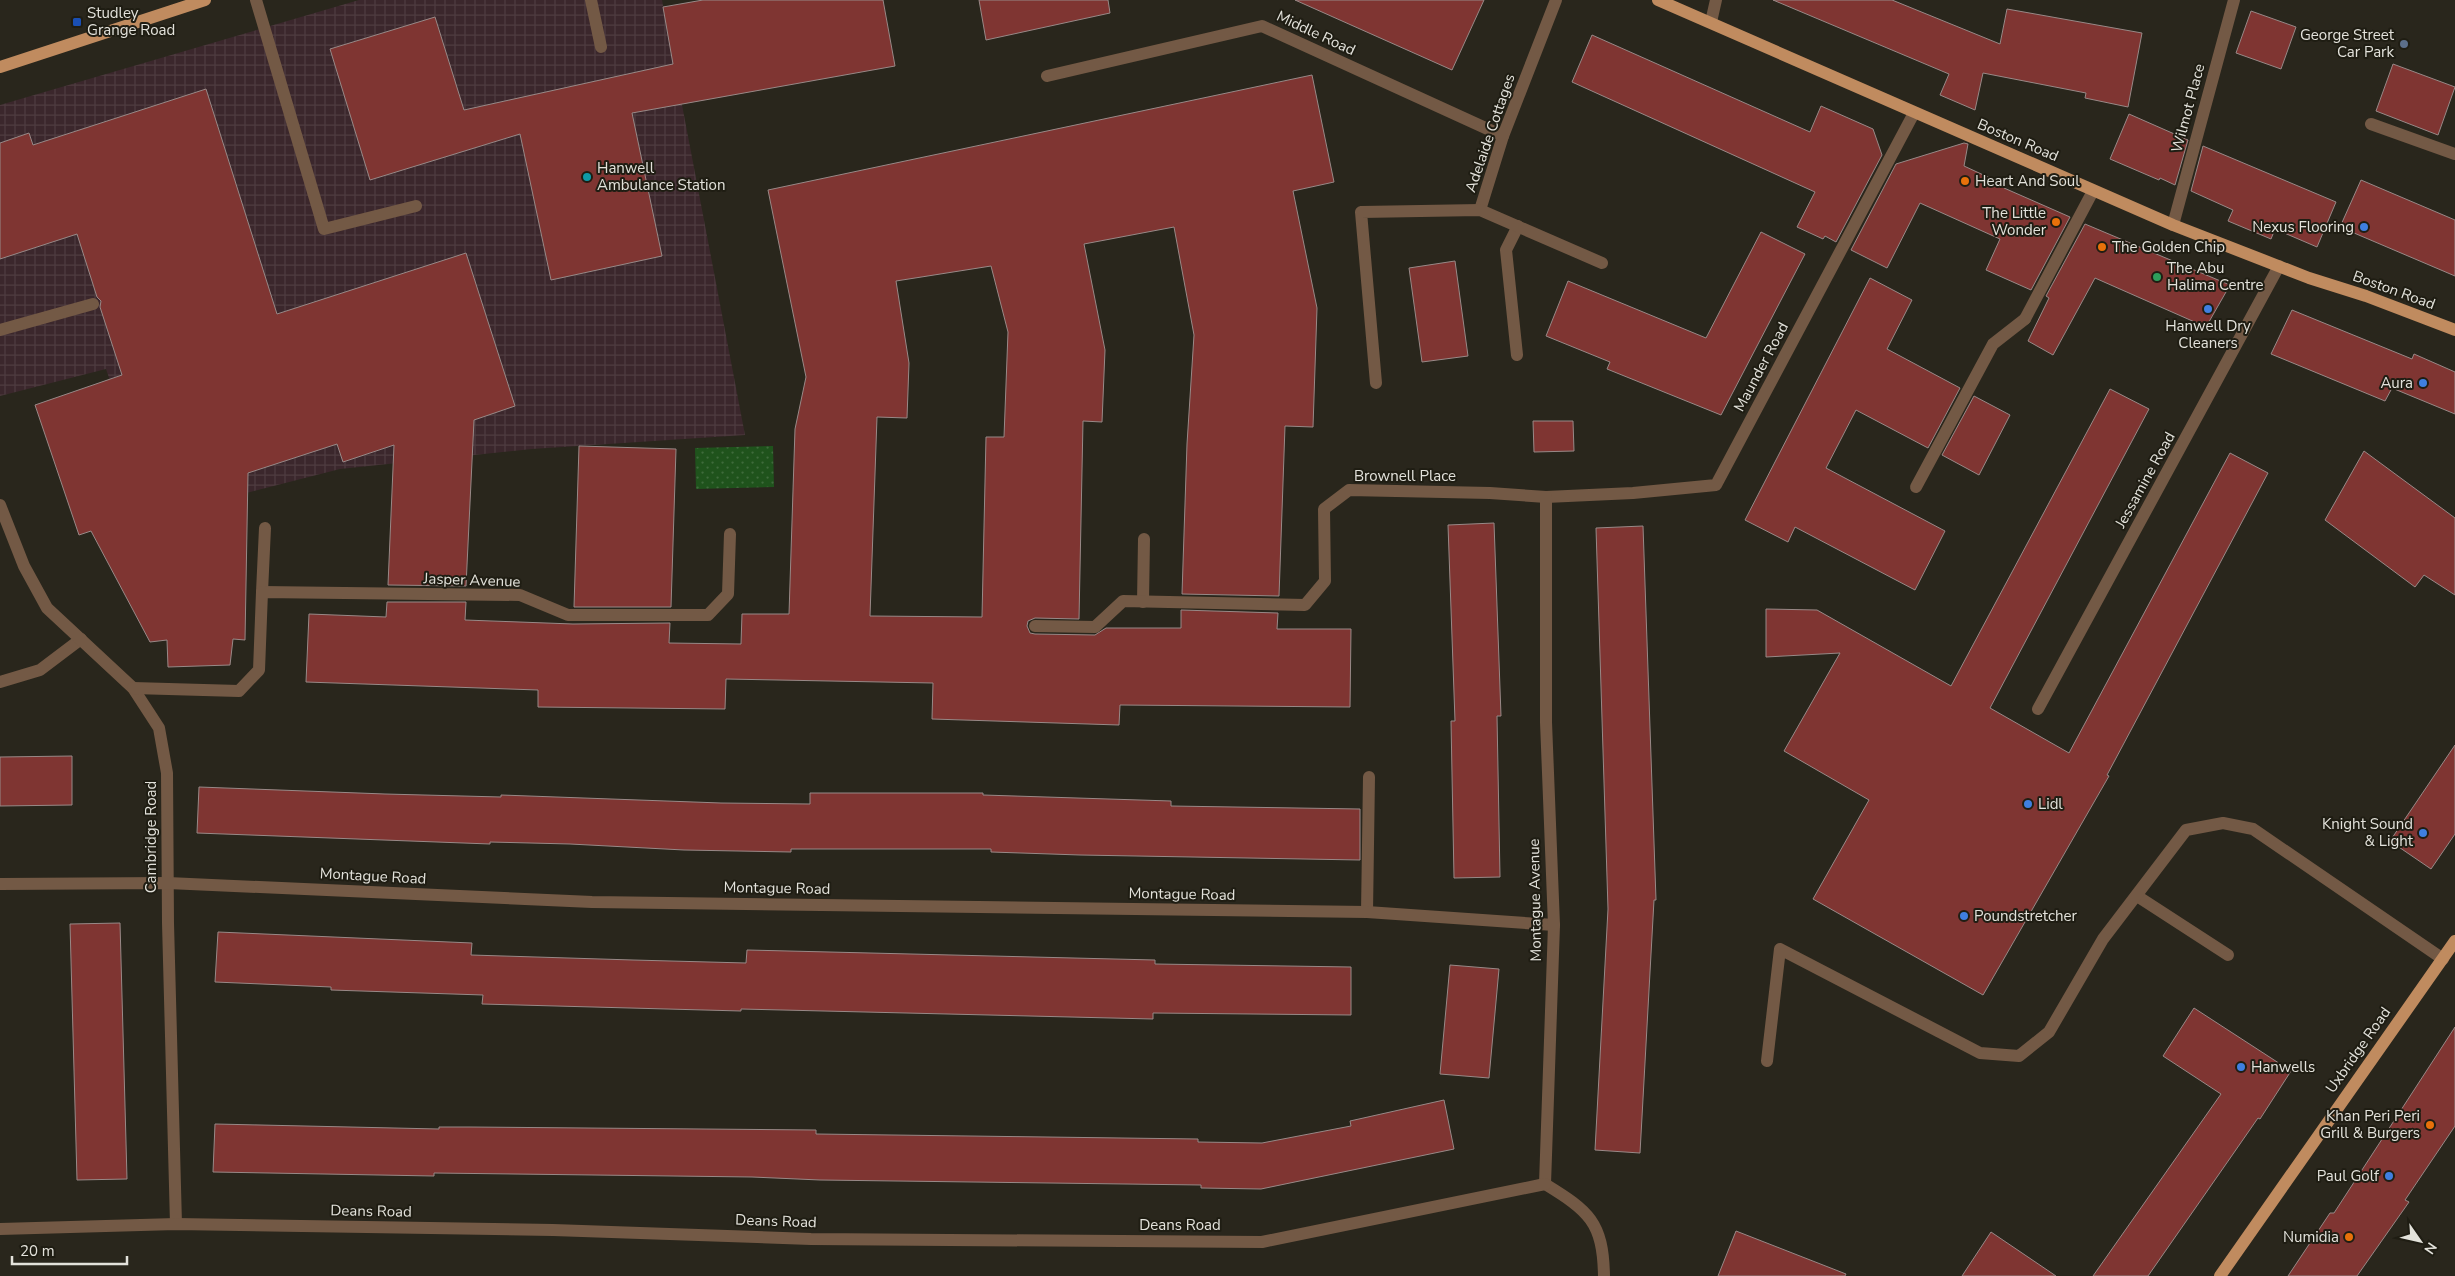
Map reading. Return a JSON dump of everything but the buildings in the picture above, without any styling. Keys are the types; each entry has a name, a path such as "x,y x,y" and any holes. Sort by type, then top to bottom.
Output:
{"main road":[{"path":"0,67 205,0"},
{"name":"Boston Road","path":"1658,0 2173,225 2455,330"},
{"name":"Uxbridge Road","path":"2220,1276 2455,941"}],"street":[{"path":"256,0 324,229 416,206"},
{"path":"592,0 601,48"},
{"name":"Adelaide Cottages","path":"1556,0 1503,136 1480,210 1602,263"},
{"path":"1711,22 1716,0"},
{"name":"Wilmot Place","path":"2173,225 2234,0"},
{"name":"Middle Road","path":"1047,76 1262,26 1503,136"},
{"name":"Maunder Road","path":"1546,497 1633,493 1716,485 1914,113"},
{"path":"2371,124 2455,154"},
{"path":"1916,487 1993,344 2025,319 2093,191"},
{"path":"1376,383 1361,212 1480,210"},
{"path":"1517,355 1506,250 1518,226"},
{"name":"Jessamine Road","path":"2038,709 2279,266"},
{"path":"0,330 93,304"},
{"name":"Brownell Place","path":"1035,626 1094,627 1122,600 1305,605 1325,581 1324,509 1349,490 1490,493 1546,497"},
{"name":"Montague Avenue","path":"1545,1184 1554,925 1546,722 1546,497"},
{"name":"Cambridge Road","path":"0,505 24,566 47,608 133,688 159,728 167,773 176,1224"},
{"path":"133,688 239,691 259,670 265,528"},
{"name":"Jasper Avenue","path":"262,592 520,595 568,615 708,615 728,594 730,534"},
{"path":"1143,602 1144,540"},
{"path":"0,682 40,670 81,639"},
{"path":"1367,912 1369,777"},
{"path":"1767,1061 1780,949 1980,1053 2019,1056 2049,1032 2103,939 2186,830 2223,823 2253,829 2443,959"},
{"name":"Montague Road","path":"0,884 168,883 592,902 1367,912 1554,925"},
{"path":"2137,896 2228,955"},
{"path":"1545,1184 1578,1204 1595,1224 1604,1254 1604,1276"},
{"name":"Deans Road","path":"0,1229 176,1224 553,1230 811,1239 1262,1242 1545,1184"}],"shaded area":[{"path":"359,0 662,0 745,435 532,449 340,469 156,516 106,369 0,396 0,105"}],"green space":[{"path":"773,446 774,487 696,489 695,448"}],"place":[{"name":"Studley Grange Road","path":"77,22"},
{"name":"George Street Car Park","path":"2404,44"},
{"name":"Hanwell Ambulance Station","path":"587,177"},
{"name":"Heart And Soul","path":"1965,181"},
{"name":"The Little Wonder","path":"2056,222"},
{"name":"Nexus Flooring","path":"2364,227"},
{"name":"The Golden Chip","path":"2102,247"},
{"name":"The Abu Halima Centre","path":"2157,277"},
{"name":"Hanwell Dry Cleaners","path":"2208,309"},
{"name":"Aura","path":"2423,383"},
{"name":"Lidl","path":"2028,804"},
{"name":"Knight Sound & Light","path":"2423,833"},
{"name":"Poundstretcher","path":"1964,916"},
{"name":"Hanwells","path":"2241,1067"},
{"name":"Khan Peri Peri Grill & Burgers","path":"2430,1125"},
{"name":"Paul Golf","path":"2389,1176"},
{"name":"Numidia","path":"2349,1237"}]}
